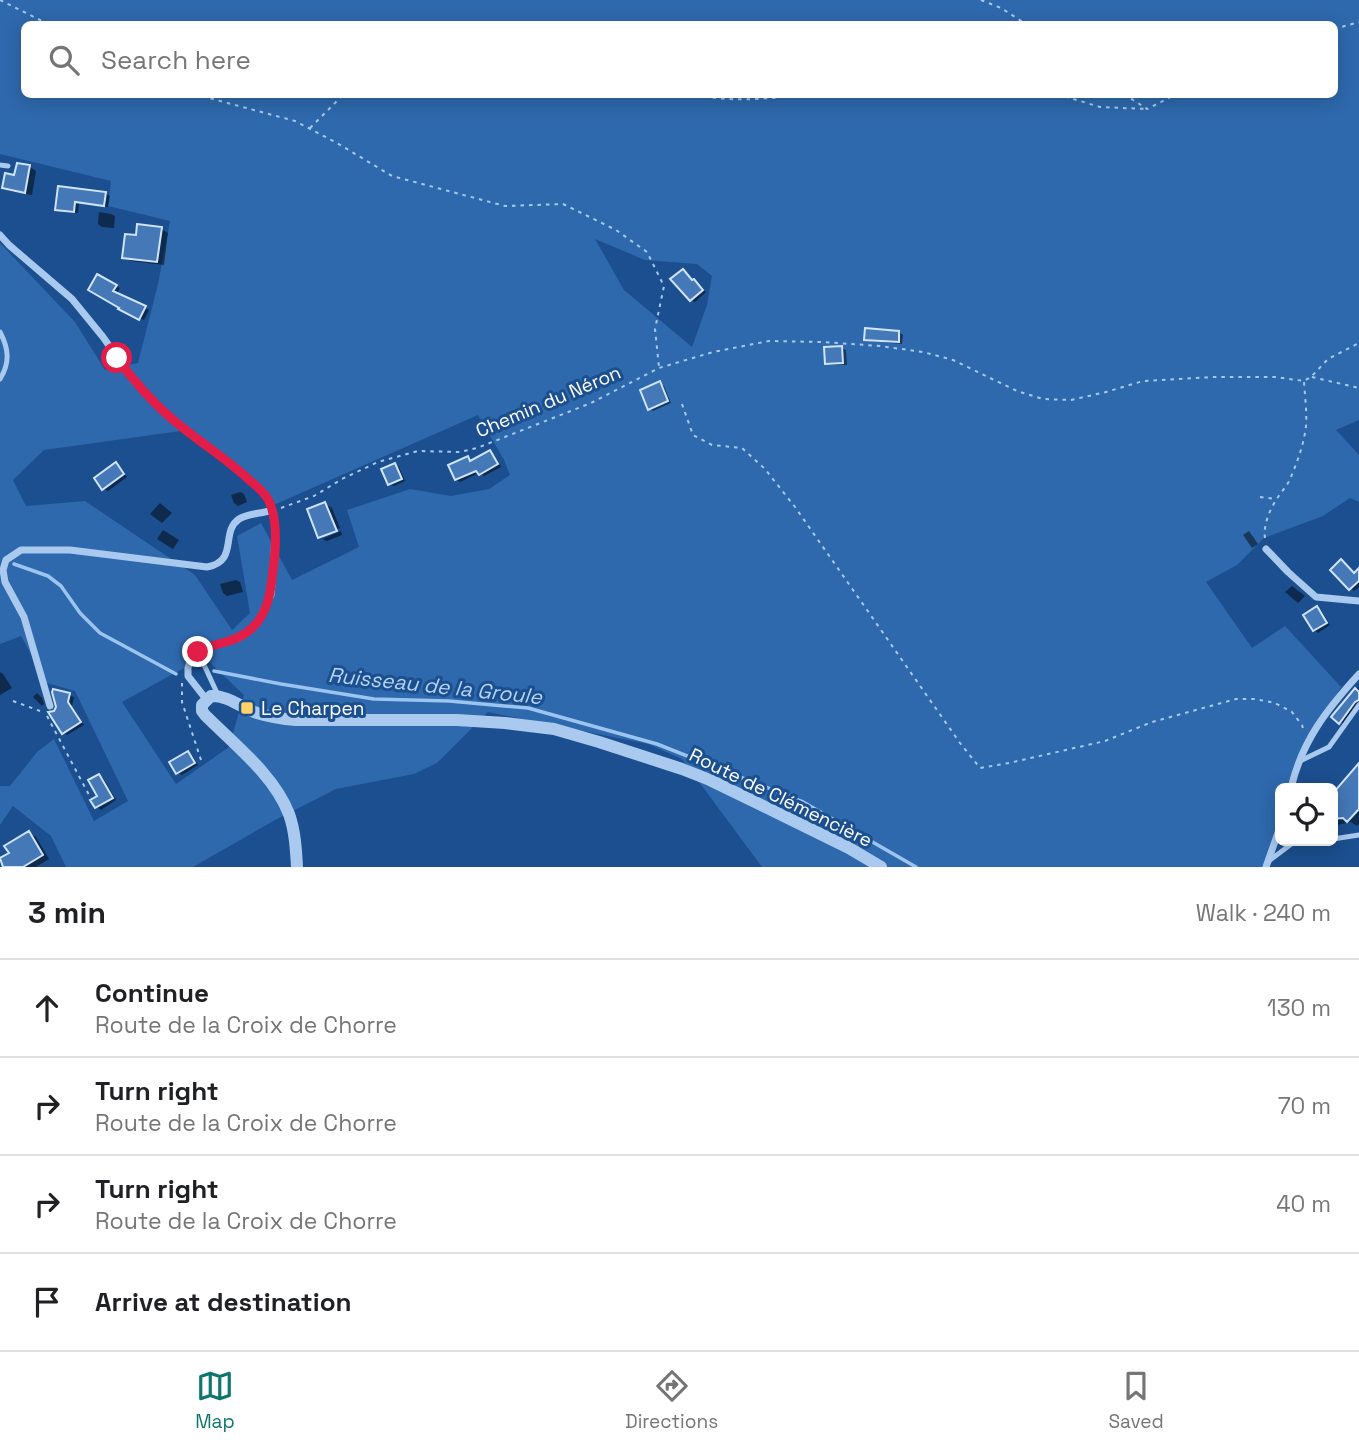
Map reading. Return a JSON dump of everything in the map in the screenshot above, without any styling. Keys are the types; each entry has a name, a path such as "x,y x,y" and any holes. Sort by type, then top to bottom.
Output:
{"street":[{"path":"0,236 72,299 134,381 153,401 238,470 268,499 275,522 271,595 258,622 250,631 239,638 198,652 191,660 188,676 212,697 202,705 205,715 275,788 288,813 295,838 298,866"},
{"path":"49,710 24,617 5,582 3,570 6,560 21,550 70,550 207,567 216,565 226,555 236,520 272,510"},
{"path":"1266,549 1316,597 1359,601"},
{"path":"1292,783 1295,770 1315,728 1359,674"},
{"name":"Route de Clémencière","path":"212,697 279,719 457,720 554,729 599,741 701,776 849,848 881,867"},
{"path":"1267,864 1275,841"}],"lane":[{"path":"0,165 8,166"},
{"path":"0,332 8,354 7,366 0,379"},
{"path":"198,652 212,697"},
{"path":"1300,761 1329,747 1359,705"},
{"path":"1338,838 1359,835"},
{"path":"1267,864 1289,846"}],"path":[{"path":"0,0 42,21"},
{"path":"981,0 1001,8 1021,21"},
{"path":"1338,28 1359,22"},
{"path":"209,98 295,121 392,176 505,206 563,204 616,230 647,252 664,286 655,329 659,368"},
{"path":"310,128 340,98"},
{"path":"709,98 781,98"},
{"path":"1070,98 1100,107 1147,109 1169,98"},
{"path":"1130,98 1147,109"},
{"name":"Chemin du Néron","path":"272,510 314,496 378,462 418,451 460,452 477,448 592,403 659,368 713,352 769,341 880,346 923,352 953,360 1017,391 1043,399 1071,400 1143,381 1275,377 1304,381"},
{"path":"1266,549 1264,531 1268,515 1289,483 1306,430 1304,381 1328,359 1359,343"},
{"path":"1311,377 1359,388"},
{"path":"682,404 693,435 712,444 742,448 765,469 795,507 980,768 1105,741 1152,722 1236,699 1275,703 1292,712 1302,725 1306,744"},
{"path":"1261,497 1277,499"},
{"path":"188,676 183,680 182,702 201,760"},
{"path":"13,701 49,710 47,716 51,725 89,796"}],"shaded area":[{"path":"0,0 1359,0 1359,420 1336,430 1359,455 1359,502 1350,498 1323,516 1264,538 1237,565 1206,582 1252,648 1285,626 1341,687 1302,748 1291,783 1275,783 1275,835 1266,867 762,867 682,759 648,744 488,712 437,763 414,774 336,789 193,867 66,867 51,836 13,806 0,825 0,786 10,786 37,752 54,739 94,821 128,801 75,691 47,683 21,636 0,644 0,243 75,322 105,370 138,363 158,284 170,221 108,206 111,181 0,154","holes":["595,239 645,260 697,264 712,276 707,305 692,347 624,290","478,415 510,475 489,489 451,496 410,489 347,510 359,547 292,580 261,523 237,536 250,613 232,630 195,575 85,501 26,506 13,480 44,450 188,430 276,504","204,657 244,695 229,747 176,784 122,702"]}],"building":[{"path":"17,163 30,165 25,193 2,188 5,173 14,175"},
{"path":"58,186 106,192 104,206 75,202 74,212 55,210"},
{"path":"137,224 162,227 157,262 122,258 125,234 136,235"},
{"path":"683,269 703,290 690,301 670,279"},
{"path":"97,274 117,285 113,291 146,306 139,320 88,290"},
{"path":"865,328 899,331 899,342 864,340"},
{"path":"842,346 843,363 825,364 824,347"},
{"path":"660,381 668,401 648,410 640,390"},
{"path":"490,450 498,464 479,475 476,471 455,480 448,465 468,456 470,461"},
{"path":"116,462 124,474 102,490 94,478"},
{"path":"395,463 402,479 388,485 381,469"},
{"path":"325,502 337,531 318,538 307,509"},
{"path":"1341,559 1354,573 1359,568 1359,581 1349,590 1330,570"},
{"path":"1317,606 1327,623 1313,631 1303,615"},
{"path":"1355,688 1359,692 1359,700 1339,724 1331,717"},
{"path":"53,689 70,693 68,702 81,722 62,734 48,712 54,711 56,707"},
{"path":"188,751 195,763 176,774 169,762"},
{"path":"1359,763 1359,809 1347,822 1343,818 1338,818 1338,787"},
{"path":"99,774 113,798 95,808 90,800 97,796 88,780"},
{"path":"29,831 43,855 23,867 3,867 0,858 9,853 4,846"}],"waterway":[{"name":"Ruisseau de la Groule","path":"14,564 48,576 61,586 80,613 100,633 176,674"},
{"name":"Ruisseau de la Groule","path":"214,671 374,699 449,701 528,708 657,744 803,802 916,867"}],"place":[{"name":"Le Charpen","path":"247,708"}],"route":[{"path":"117,358 134,381 172,419 261,491 272,510 275,522 271,595 258,622 239,638 198,652"}]}
